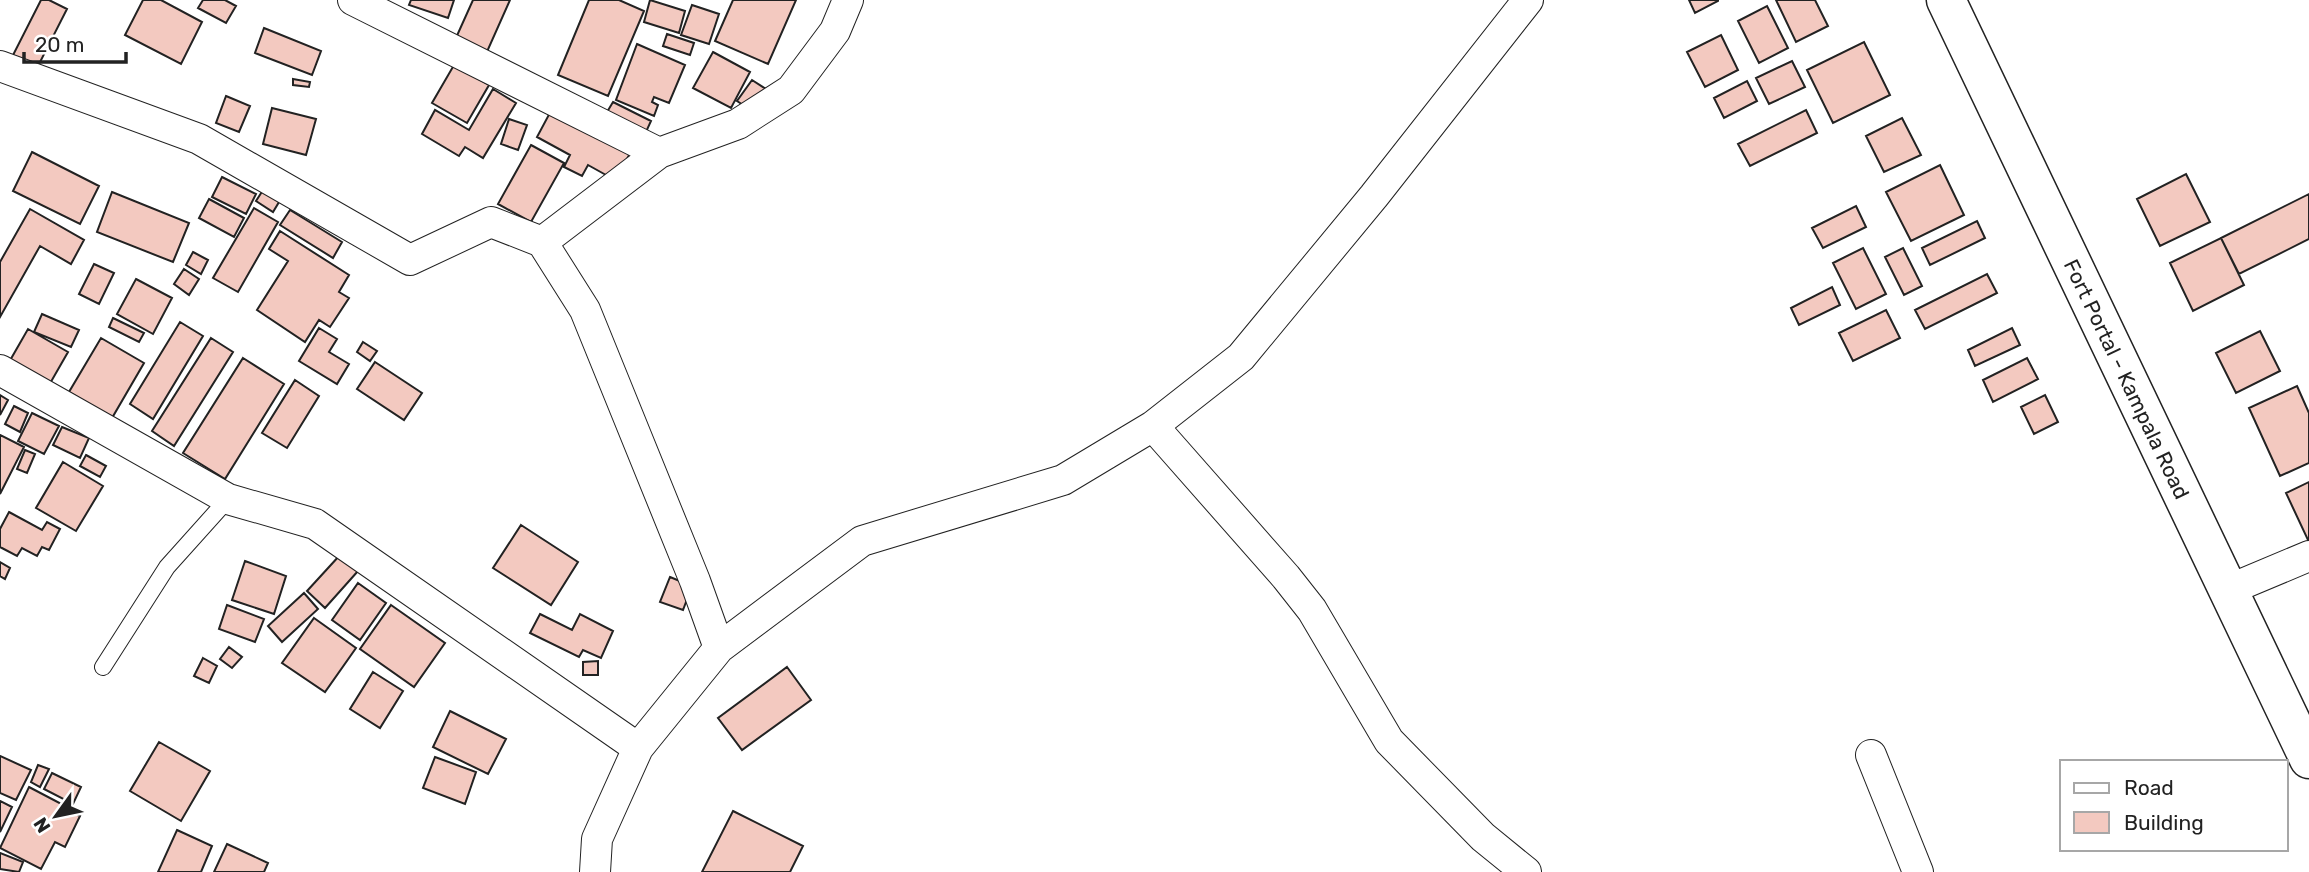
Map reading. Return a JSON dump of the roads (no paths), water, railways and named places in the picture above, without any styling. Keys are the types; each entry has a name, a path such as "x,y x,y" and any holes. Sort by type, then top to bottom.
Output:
{"main road":[{"name":"Fort Portal - Kampala Road","path":"1946,0 2309,759"}],"street":[{"path":"353,0 659,153"},
{"path":"542,242 659,153 738,124 791,90 835,31 848,0"},
{"path":"595,872 597,839 638,748 719,648 862,541 1063,480 1153,426 1241,357 1374,195 1528,0"},
{"path":"0,66 199,139 410,260 491,222 542,242 585,310 695,581 719,648"},
{"path":"0,370 228,499 315,524 638,748"},
{"path":"1153,426 1312,610 1389,741 1483,837 1526,872"},
{"path":"2228,590 2309,556"},
{"path":"1871,755 1918,872"}],"lane":[{"path":"103,667 167,567 228,499"}]}
